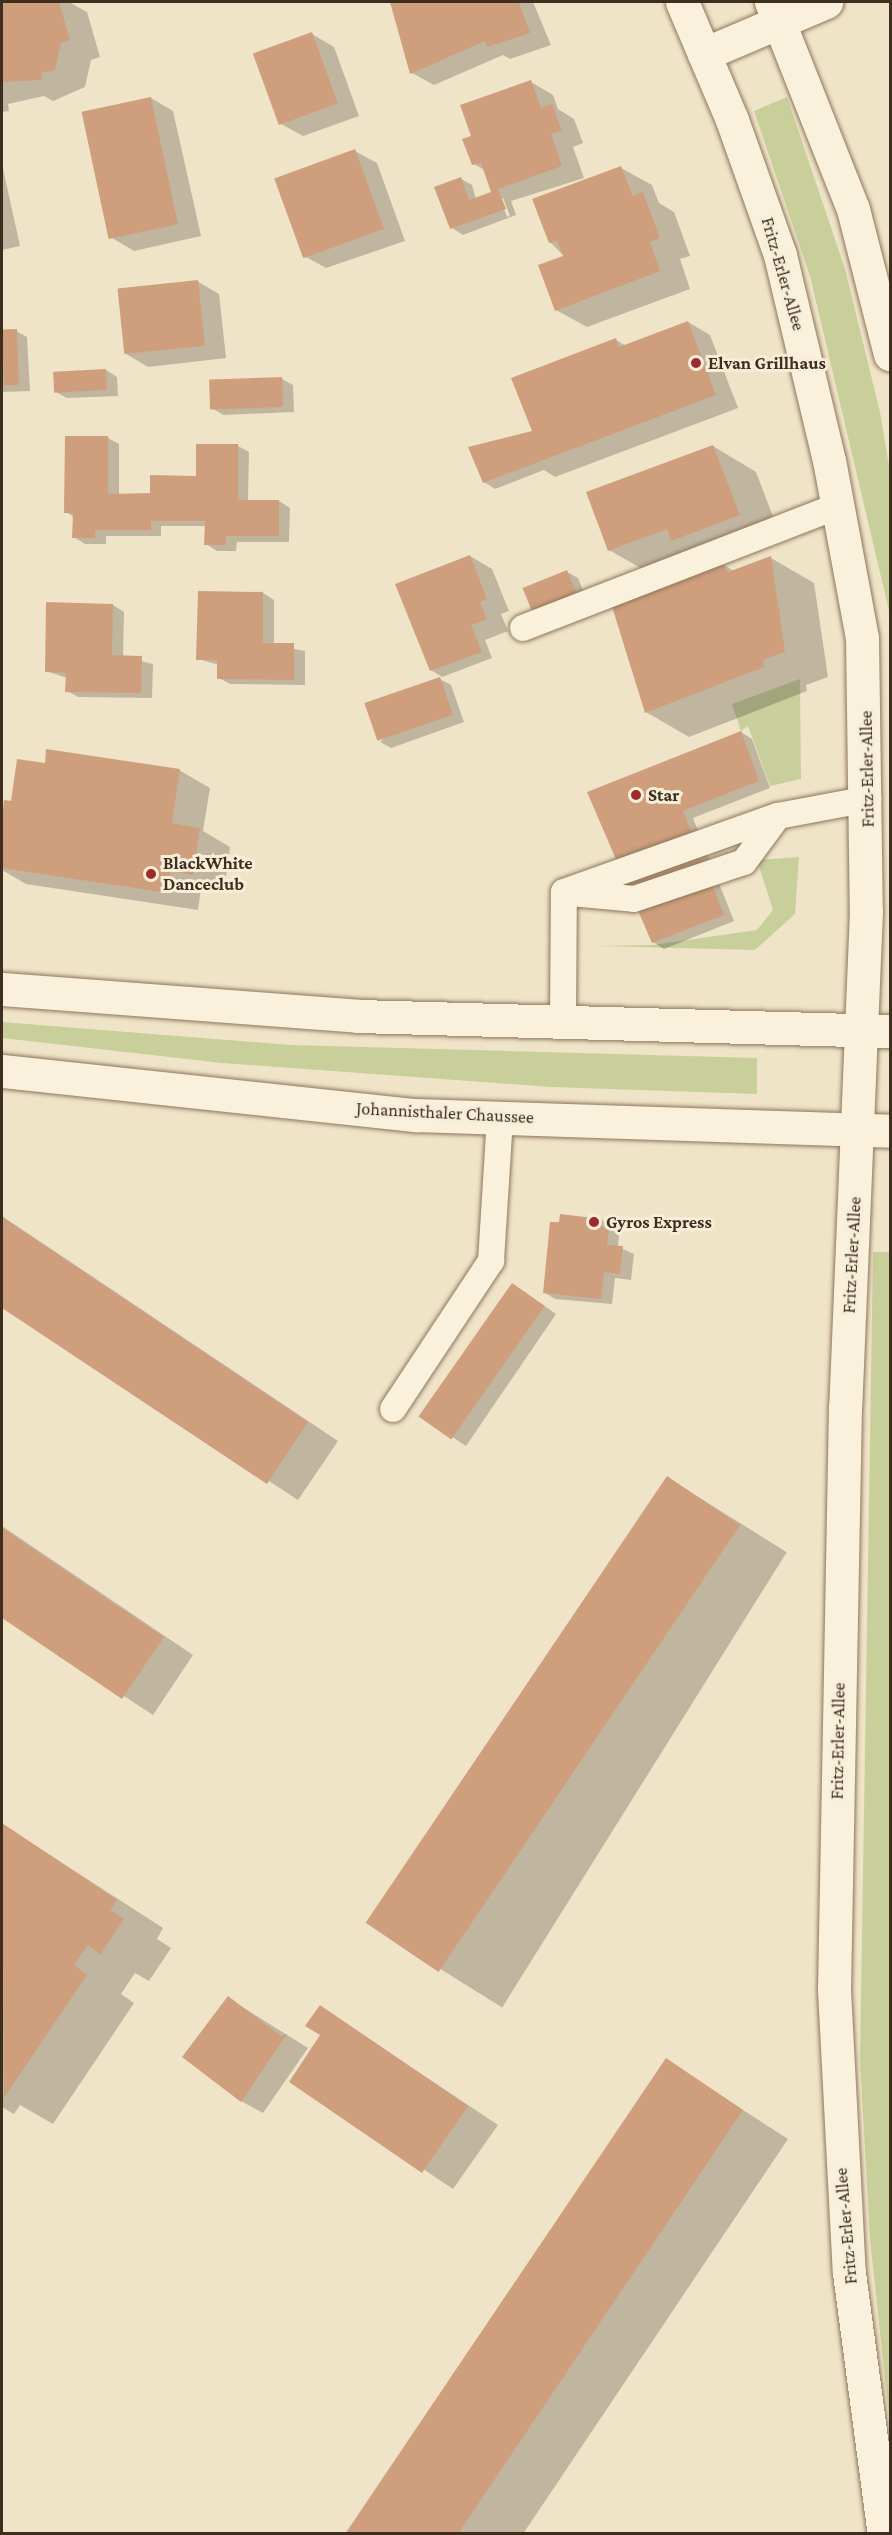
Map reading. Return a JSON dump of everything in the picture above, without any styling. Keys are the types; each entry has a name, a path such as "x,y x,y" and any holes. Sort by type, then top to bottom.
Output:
{"street":[{"name":"Fritz-Erler-Allee","path":"682,2 780,255 838,506 862,638 876,1030 857,1130 843,1488 835,2041 849,2273 884,2534"},
{"path":"704,54 775,11 826,2"},
{"path":"775,11 853,209 891,354"},
{"path":"2,989 358,1016 876,1030"},
{"name":"Johannisthaler Chaussee","path":"2,1071 417,1115 891,1131"}],"lane":[{"path":"523,628 838,506"},
{"path":"563,1021 564,892 778,816 868,799"},
{"path":"393,1409 491,1261 500,1117"}],"green space":[{"path":"787,97 845,269 880,412 890,472 890,615 810,276 754,111"},
{"path":"800,679 801,779 770,786 748,726 741,731 732,704"},
{"path":"799,857 795,914 755,950 597,946 653,945 757,930 773,910 757,860"},
{"path":"2,1022 291,1045 757,1058 757,1094 551,1087 222,1063 2,1038"},
{"path":"873,1252 890,1252 890,2426 870,2239 860,2060"}],"building":[{"path":"2,2 59,2 70,40 61,43 55,70 41,73 42,80 2,82"},
{"path":"390,2 519,2 530,33 487,47 485,41 410,74"},
{"path":"312,32 338,103 279,125 253,54"},
{"path":"531,80 541,108 552,104 562,131 551,134 562,166 498,189 506,209 450,229 434,187 461,177 469,200 491,192 481,163 472,165 462,139 471,136 460,105"},
{"path":"151,97 178,224 109,239 82,112"},
{"path":"355,149 384,229 303,258 274,178"},
{"path":"621,166 633,196 643,192 660,238 650,242 660,271 555,311 538,265 563,256 557,241 549,243 532,199"},
{"path":"198,280 205,346 124,354 117,288"},
{"path":"688,321 716,395 483,483 468,447 532,431 511,378 616,338 619,347"},
{"path":"17,329 19,385 4,385 2,330"},
{"path":"106,369 107,390 54,393 53,372"},
{"path":"282,377 283,407 210,410 209,380"},
{"path":"65,436 108,436 108,494 150,493 150,475 196,476 196,444 238,444 238,500 279,500 279,536 226,536 226,545 204,545 205,521 151,521 151,530 95,530 95,538 72,538 73,513 64,513"},
{"path":"713,445 740,515 671,541 667,529 608,551 586,492"},
{"path":"470,555 487,599 480,602 487,619 471,625 482,652 430,671 395,584"},
{"path":"771,556 785,652 763,660 764,667 645,713 610,600 719,560 728,572"},
{"path":"567,570 578,597 533,615 522,588"},
{"path":"198,591 263,592 263,643 294,643 294,680 217,679 217,660 196,660"},
{"path":"46,602 113,604 112,655 142,656 141,693 65,692 66,673 45,672"},
{"path":"440,677 453,715 377,741 364,703"},
{"path":"741,731 759,781 683,811 724,915 652,943 587,792"},
{"path":"46,749 180,769 172,823 200,828 193,875 171,871 168,893 2,868 4,800 11,801 17,759 45,763"},
{"path":"560,1214 602,1219 601,1227 609,1228 607,1245 623,1246 620,1274 604,1272 601,1299 543,1293 550,1222 559,1222"},
{"path":"2,1217 308,1422 267,1484 2,1308"},
{"path":"512,1283 545,1306 451,1439 419,1417"},
{"path":"667,1476 740,1525 439,1972 366,1923"},
{"path":"2,1528 164,1637 122,1699 2,1618"},
{"path":"2,1823 117,1900 110,1910 124,1919 100,1955 88,1945 74,1965 87,1975 4,2098"},
{"path":"228,1996 281,2036 287,2034 241,2102 182,2057"},
{"path":"320,2005 468,2106 422,2173 289,2082 320,2035 305,2026"},
{"path":"666,2058 743,2110 458,2534 345,2534"}],"place":[{"name":"Elvan Grillhaus","path":"696,363"},
{"name":"Star","path":"636,795"},
{"name":"BlackWhite Danceclub","path":"151,874"},
{"name":"Gyros Express","path":"594,1222"}]}
